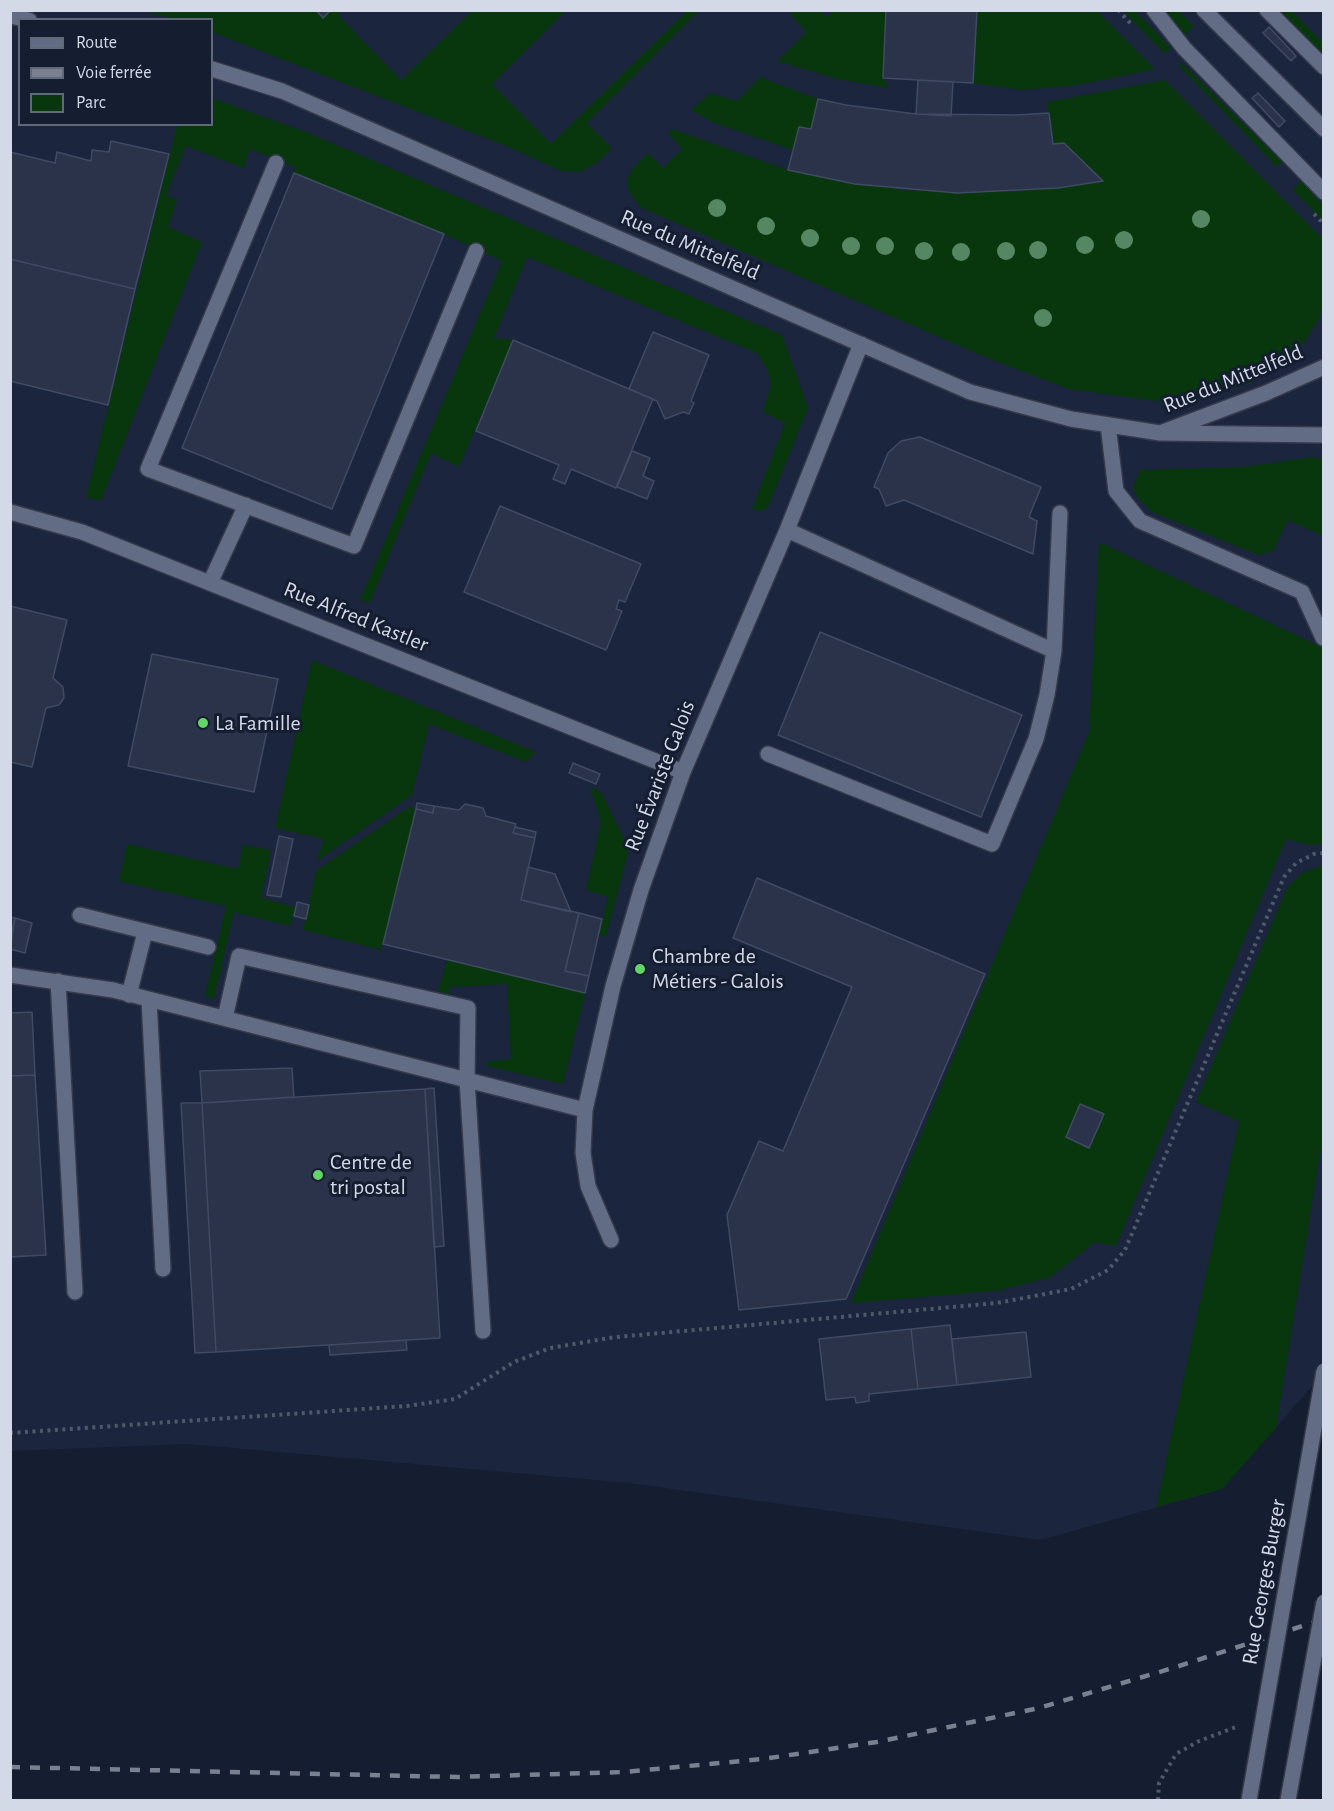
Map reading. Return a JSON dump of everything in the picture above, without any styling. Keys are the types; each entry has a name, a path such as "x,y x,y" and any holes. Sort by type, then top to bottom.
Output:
{"street":[{"path":"1154,10 1184,48 1323,192"},
{"path":"1204,10 1323,129"},
{"path":"1267,10 1323,67"},
{"name":"Rue du Mittelfeld","path":"213,69 282,91 970,392 1071,419 1160,433 1323,435"},
{"path":"276,163 148,469 354,546 476,251"},
{"name":"Rue Évariste Galois","path":"611,1240 588,1186 583,1153 585,1110 614,986 641,891 683,772 787,530 861,344"},
{"name":"Rue du Mittelfeld","path":"1160,433 1266,393 1323,367"},
{"path":"1108,425 1116,491 1140,521 1302,592 1323,638"},
{"path":"210,583 246,505"},
{"name":"Rue Alfred Kastler","path":"10,512 82,532 683,772"},
{"path":"768,754 992,844 1036,739 1054,651 1060,513"},
{"path":"787,530 1054,651"},
{"path":"80,915 208,947"},
{"path":"129,994 145,932"},
{"path":"225,1018 239,956 468,1008 467,1080 483,1331"},
{"path":"10,975 129,994 585,1110"},
{"path":"58,981 75,1292"},
{"path":"149,1000 163,1269"},
{"name":"Rue Georges Burger","path":"1248,1800 1323,1371"},
{"path":"1288,1800 1323,1602"}],"path":[{"path":"10,1432 407,1406 455,1398 514,1362 550,1348 616,1338 997,1303 1071,1289 1108,1270 1125,1250 1284,877 1296,863 1314,854 1323,854"},
{"path":"1158,1800 1159,1783 1176,1754 1199,1741 1240,1725"}],"shaded area":[{"path":"10,11 1323,11 1323,1374 1222,1489 1041,1540 629,1483 188,1444 11,1451"}],"green space":[{"path":"316,10 323,18 331,11 338,11 340,17 401,80 472,11 566,11 492,84 551,144 687,11 699,11 587,123 612,148 597,163 580,172 561,171 509,147 213,32 213,18 172,18 143,11"},
{"path":"794,11 821,11 827,17 834,11 886,11 883,78 889,88 838,79 777,61 807,32 790,15"},
{"path":"977,11 1097,11 1155,69 1078,85 1021,90 973,83"},
{"path":"1123,11 1135,11 1171,48 1164,53"},
{"path":"1165,11 1179,11 1194,26 1185,35"},
{"path":"1281,11 1292,11 1323,43 1323,54"},
{"path":"1182,63 1282,162 1277,167 1179,66"},
{"path":"760,77 818,99 811,129 799,127 793,150 712,122 691,110 710,93 737,101"},
{"path":"1165,80 1323,239 1323,300 1319,319 1303,344 1279,361 1250,375 1252,383 1210,394 1157,401 1069,389 990,359 640,207 628,189 628,177 633,168 648,153 663,168 682,149 668,133 672,129 788,170 902,190 1005,192 1102,182 1065,143 1053,144 1047,102"},
{"path":"213,98 306,132 782,335 808,408 768,507 761,511 752,509 785,423 763,412 771,384 767,369 757,353 527,257 494,338 513,340 459,467 431,453 370,603 360,600 502,261 444,234 294,173 295,167 250,149 244,168 186,146 166,195 177,200 168,227 202,242 101,501 86,497 177,126 213,126"},
{"path":"1301,181 1323,206 1323,221 1293,190"},
{"path":"1313,457 1323,460 1323,536 1288,520 1273,551 1259,555 1152,512 1137,497 1133,487 1140,470 1243,467"},
{"path":"1099,542 1315,644 1323,640 1323,844 1310,845 1286,839 1116,1246 1095,1242 1051,1277 997,1291 851,1303 1089,732"},
{"path":"312,660 536,752 526,762 429,724 412,795 317,861 324,839 275,828"},
{"path":"590,787 601,792 629,849 606,937 599,935 608,897 586,890 601,822"},
{"path":"409,807 416,809 381,950 303,930 316,871"},
{"path":"127,844 238,869 243,845 271,850 261,898 295,907 290,926 234,912 214,999 205,996 226,906 119,881"},
{"path":"1323,865 1323,1134 1276,1428 1222,1489 1156,1507 1239,1121 1196,1102 1287,888 1302,873"},
{"path":"447,960 585,993 563,1084 487,1066 486,1062 511,1059 507,984 450,987 449,994 438,991"}],"building":[{"path":"316,10 331,10 323,18"},
{"path":"886,10 977,10 973,83 883,78"},
{"path":"1269,27 1296,56 1291,61 1263,33"},
{"path":"918,80 953,82 951,116 916,114"},
{"path":"1258,93 1285,121 1279,127 1252,98"},
{"path":"818,99 916,114 1049,113 1053,144 1064,143 1103,181 1058,188 957,193 855,184 788,170 799,127 811,129"},
{"path":"111,141 169,154 135,289 10,259 10,152 55,163 57,152 91,161 92,150 109,152"},
{"path":"294,173 444,234 332,509 182,448"},
{"path":"10,259 135,289 108,405 10,381"},
{"path":"653,332 709,355 691,401 694,403 689,414 683,412 665,419 657,401 629,389"},
{"path":"513,340 653,399 616,488 571,469 565,484 553,479 559,465 476,431"},
{"path":"920,437 1041,487 1029,517 1037,521 1033,554 904,500 886,506 879,489 874,487 888,453 901,441"},
{"path":"632,451 650,458 643,476 654,481 647,499 617,487"},
{"path":"500,506 641,564 625,602 619,600 616,609 622,611 606,650 464,592"},
{"path":"10,606 67,620 53,678 63,687 64,698 59,705 46,708 32,767 10,762"},
{"path":"820,632 1022,715 981,817 778,735"},
{"name":"La Famille","path":"152,654 278,679 254,792 128,766"},
{"path":"573,763 600,774 596,784 569,773"},
{"path":"417,803 434,806 433,813 416,809"},
{"path":"465,804 483,808 486,816 516,824 513,833 535,838 521,900 579,913 565,971 589,976 585,993 383,944 416,809 433,813 434,806 459,810"},
{"path":"515,827 536,832 535,838 513,833"},
{"path":"279,836 293,839 281,897 267,895"},
{"path":"528,867 555,874 571,912 521,900"},
{"path":"757,878 985,974 846,1299 739,1310 727,1215 759,1141 783,1151 852,987 733,938"},
{"path":"297,902 309,905 306,919 294,916"},
{"path":"579,913 602,919 589,976 565,971"},
{"path":"10,917 15,918 10,939"},
{"path":"15,918 32,923 25,953 10,949"},
{"path":"32,1012 35,1075 10,1076 10,1013"},
{"path":"292,1068 294,1097 202,1103 200,1071"},
{"path":"35,1075 46,1255 10,1257 10,1076"},
{"path":"434,1088 444,1246 434,1247 425,1089"},
{"name":"Centre de tri postal","path":"425,1089 440,1338 216,1352 202,1103"},
{"path":"181,1103 202,1103 216,1352 195,1353"},
{"path":"1080,1104 1104,1114 1089,1148 1066,1137"},
{"path":"950,1325 957,1385 918,1389 911,1329"},
{"path":"911,1329 918,1389 869,1394 869,1401 856,1403 855,1397 826,1400 819,1339"},
{"path":"1026,1332 1031,1377 957,1385 952,1339"},
{"path":"406,1340 407,1350 330,1355 329,1345"}],"railway":[{"path":"10,1767 457,1777 624,1772 763,1759 877,1742 1039,1708 1324,1619"}],"place":[{"name":"La Famille","path":"203,723"},
{"name":"Chambre de Métiers - Galois","path":"640,969"},
{"name":"Centre de tri postal","path":"318,1175"}]}
